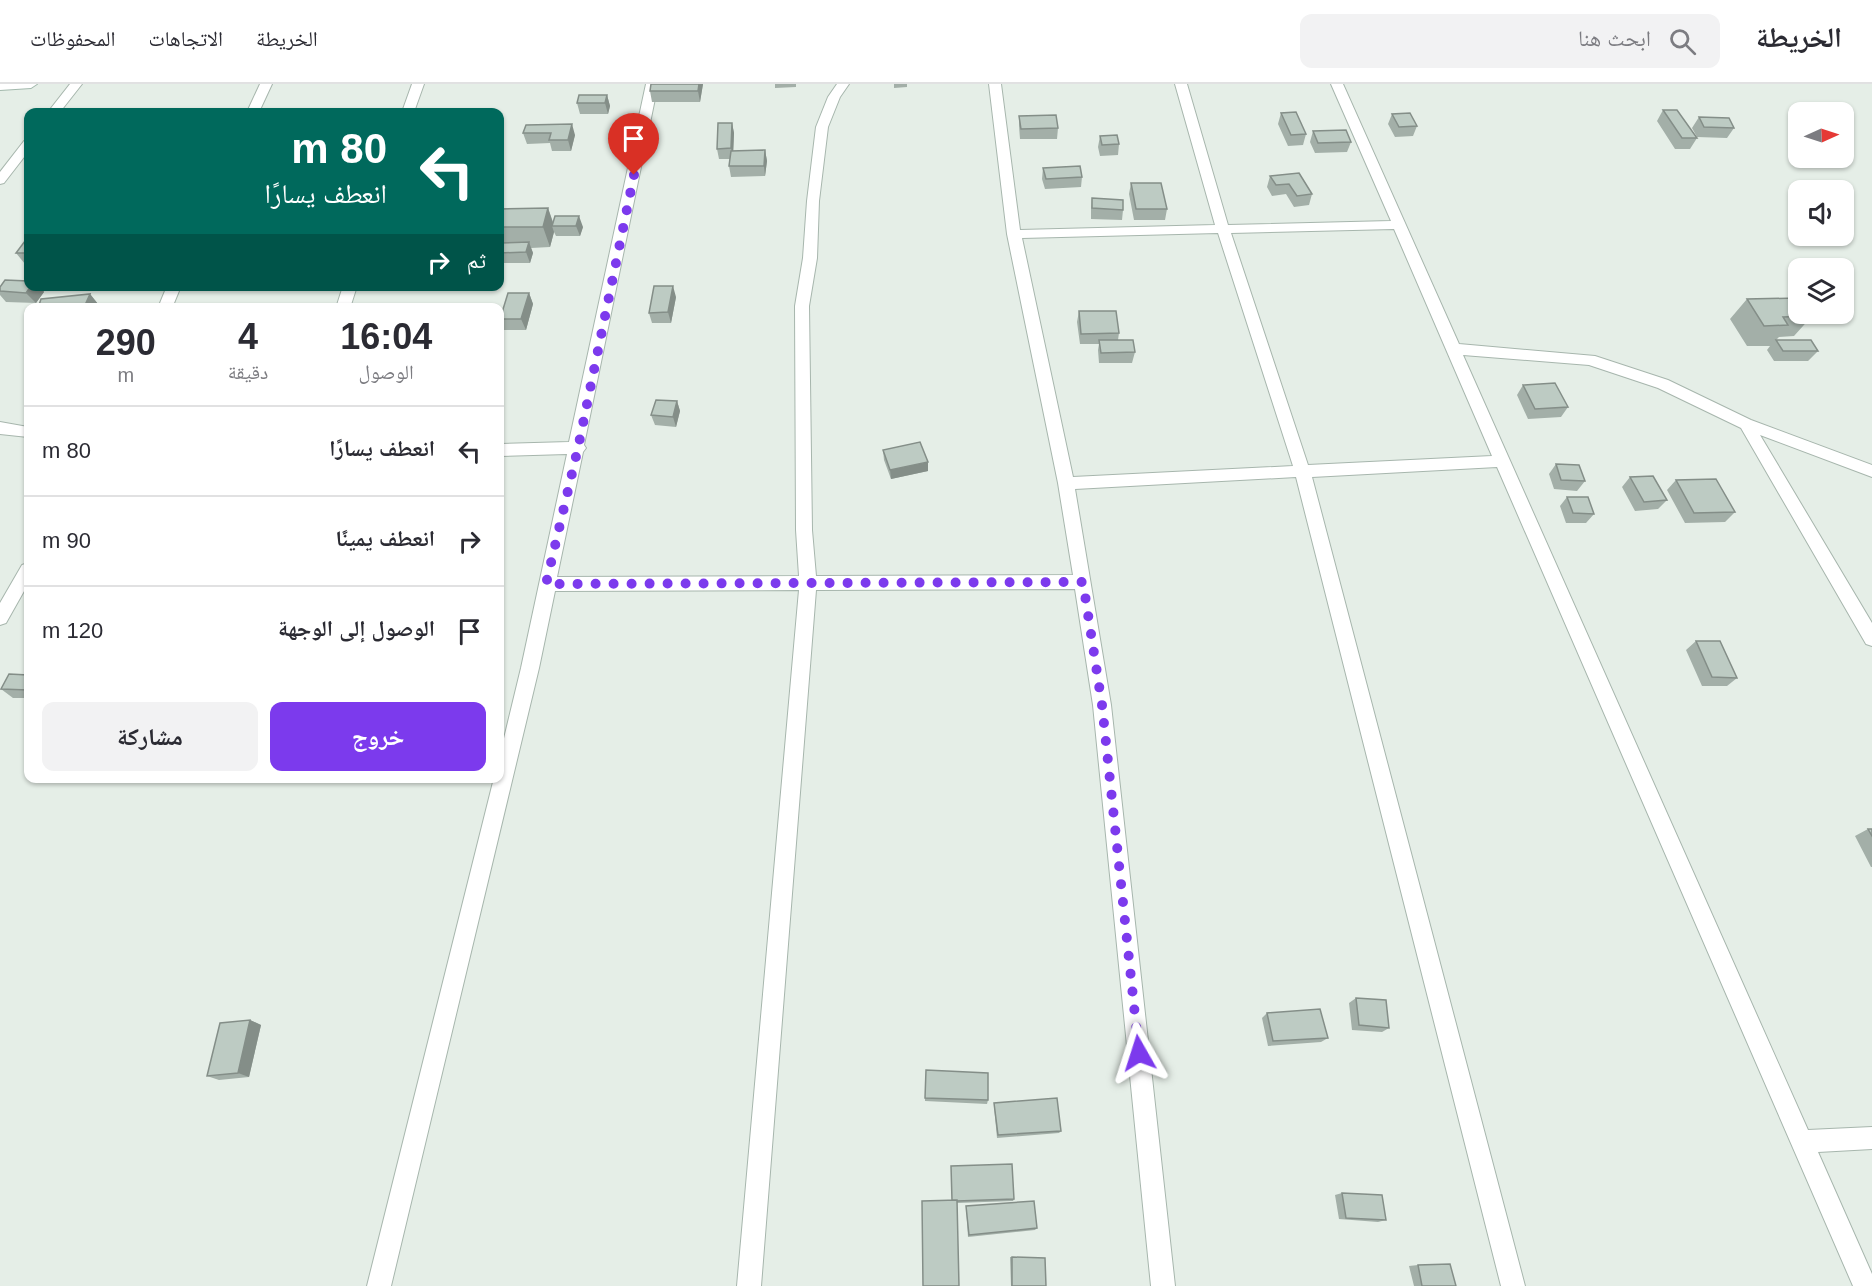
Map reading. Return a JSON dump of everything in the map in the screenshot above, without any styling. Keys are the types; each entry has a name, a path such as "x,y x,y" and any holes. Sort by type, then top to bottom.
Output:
{"street":[{"path":"0,86 31,84"},
{"path":"57,108 76,84"},
{"path":"255,108 266,84"},
{"path":"409,108 418,84"},
{"path":"504,774 530,668 546,584 578,448 652,84"},
{"path":"749,1286 808,582 804,530 802,306 810,258 813,201 822,127 834,97 843,84"},
{"path":"995,84 1014,234 1066,483 1104,716 1163,1286"},
{"path":"1181,84 1223,229 1302,470 1513,1286"},
{"path":"1336,84 1504,461 1865,1286"},
{"path":"0,180 24,149"},
{"path":"1014,234 1399,225"},
{"path":"1454,349 1590,360 1663,384 1746,424 1872,471"},
{"path":"1746,424 1872,639"},
{"path":"0,428 24,431"},
{"path":"504,450 578,448"},
{"path":"1066,483 1504,461"},
{"path":"0,618 24,577"},
{"path":"546,584 1083,582"},
{"path":"379,1286 502,783"},
{"path":"1802,1142 1872,1138"}],"building":[{"path":"651,84 699,84 698,91 650,91"},
{"path":"579,95 607,95 605,103 577,103"},
{"path":"1663,110 1677,110 1697,138 1682,138"},
{"path":"1296,112 1306,134 1291,135 1281,113"},
{"path":"1410,113 1417,126 1399,127 1392,114"},
{"path":"1056,115 1058,128 1021,129 1019,116"},
{"path":"1699,117 1729,118 1734,128 1704,127"},
{"path":"718,123 732,123 731,148 717,149"},
{"path":"572,124 568,140 549,140 551,133 523,133 526,125"},
{"path":"1346,130 1351,142 1318,143 1313,131"},
{"path":"1117,135 1119,144 1102,145 1100,136"},
{"path":"765,150 764,166 729,166 731,151"},
{"path":"1080,166 1082,177 1046,179 1043,168"},
{"path":"1299,173 1312,194 1297,196 1289,184 1276,185 1270,176"},
{"path":"1131,183 1161,183 1167,209 1136,209"},
{"path":"1092,198 1123,200 1123,210 1092,208"},
{"path":"548,208 543,227 504,227 504,209"},
{"path":"555,216 579,216 576,226 552,226"},
{"path":"24,242 24,253 16,253"},
{"path":"529,242 526,252 504,253 504,243"},
{"path":"5,280 24,281 24,291 27,291 26,293 0,291"},
{"path":"654,286 673,286 668,312 649,313"},
{"path":"508,293 529,293 521,319 504,319 504,306"},
{"path":"90,294 86,303 40,303 41,299"},
{"path":"1788,298 1788,317 1783,317 1788,325 1764,326 1747,299"},
{"path":"1079,311 1116,311 1119,333 1081,334"},
{"path":"1099,340 1133,340 1135,352 1101,353"},
{"path":"1776,340 1811,340 1818,351 1783,351"},
{"path":"1555,383 1568,407 1535,409 1523,385"},
{"path":"656,400 677,401 673,417 651,415"},
{"path":"920,442 928,462 890,470 883,450"},
{"path":"1556,464 1579,465 1585,481 1561,480"},
{"path":"1653,476 1667,500 1644,502 1630,477"},
{"path":"1716,479 1735,512 1694,513 1676,480"},
{"path":"1567,497 1588,497 1594,514 1573,513"},
{"path":"1696,641 1720,641 1737,678 1712,677"},
{"path":"9,674 24,675 24,690 1,689"},
{"path":"1356,998 1386,1000 1389,1028 1359,1025"},
{"path":"1320,1009 1328,1038 1273,1041 1267,1013"},
{"path":"250,1020 238,1073 207,1076 220,1023"},
{"path":"926,1070 988,1073 988,1100 925,1098"},
{"path":"1057,1098 1061,1131 998,1135 994,1103"},
{"path":"1012,1164 1014,1199 952,1200 951,1166"},
{"path":"1342,1193 1382,1195 1386,1220 1346,1218"},
{"path":"957,1200 959,1286 923,1286 922,1201"},
{"path":"1034,1201 1037,1228 969,1235 966,1206"},
{"path":"1012,1257 1045,1258 1046,1286 1012,1286"},
{"path":"1450,1264 1456,1286 1422,1286 1418,1265"}],"route":[{"path":"634,175 578,448 546,584 1083,582 1102,705 1139,1053"}]}
